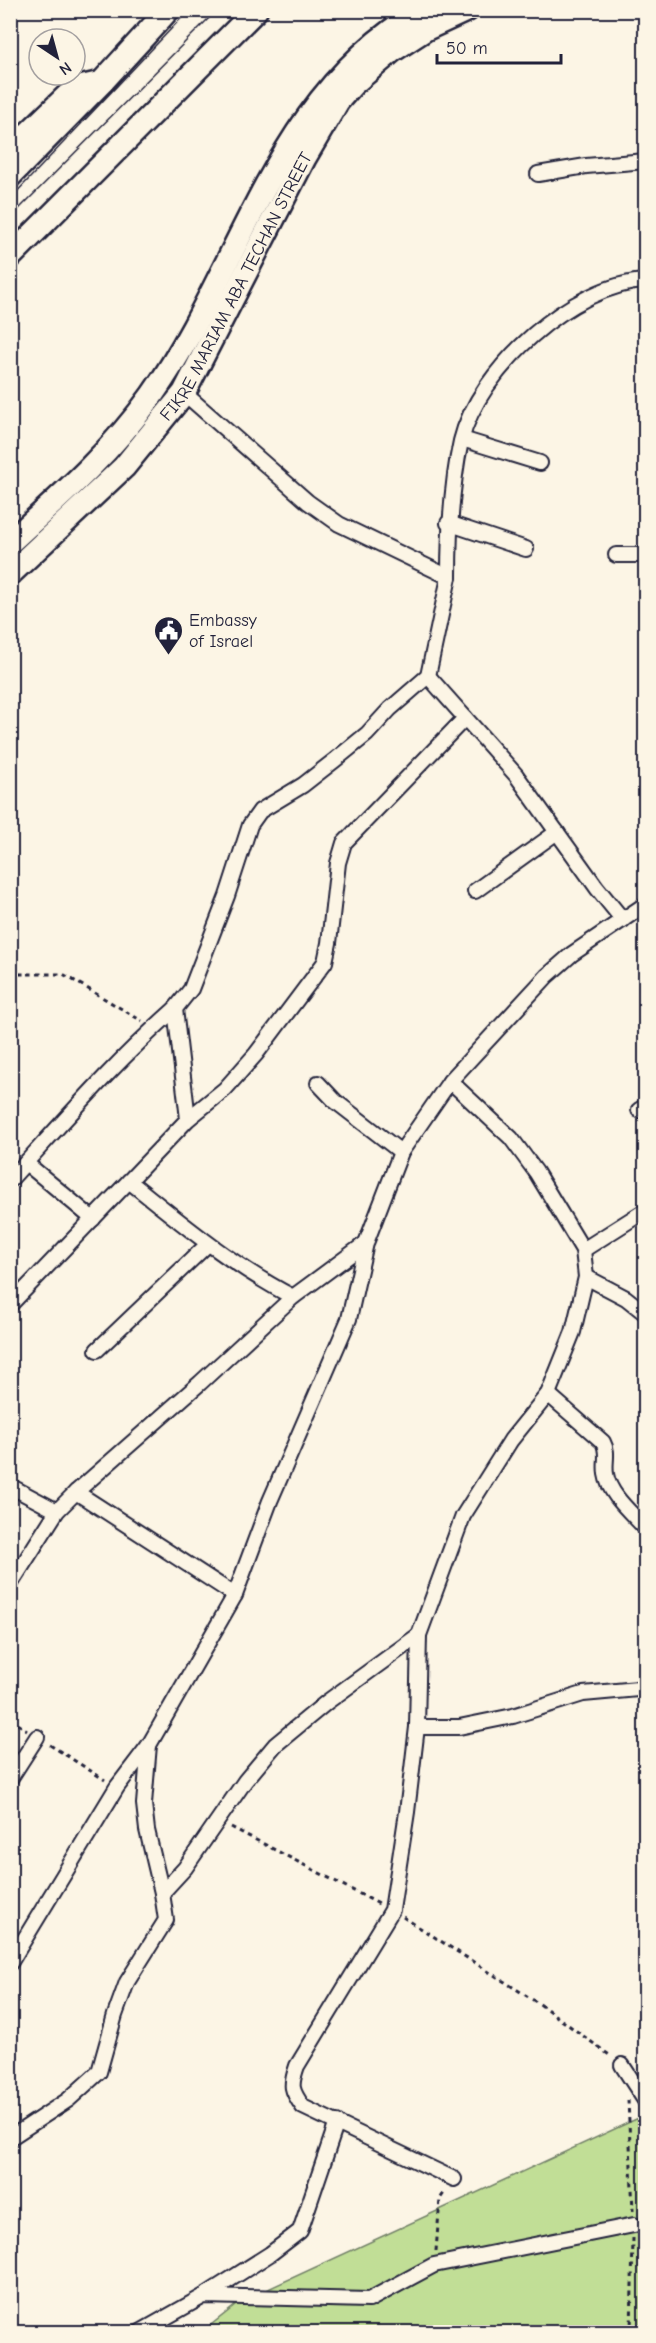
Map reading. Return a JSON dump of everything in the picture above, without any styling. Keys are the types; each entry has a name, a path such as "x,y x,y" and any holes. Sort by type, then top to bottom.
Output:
{"main road":[{"path":"10,176 102,82 168,10"},
{"path":"10,257 256,10"},
{"name":"FIKRE MARIAM ABA TECHAN STREET","path":"10,542 84,476 113,445 148,399 194,328 231,250 289,144 333,84 375,44 423,10"},
{"name":"FIKRE MARIAM ABA TECHAN STREET","path":"10,574 124,467 184,393 304,159 338,101 353,84 392,51 426,29 467,10"},
{"path":"10,151 68,95 78,88 102,82"},
{"path":"148,399 167,415"}],"street":[{"path":"538,174 586,166 645,161"},
{"path":"10,1180 76,1106 175,1010 191,989 227,896 250,825 260,811 303,785 335,760 367,734 390,709 428,676 450,577 448,523 462,439 474,407 490,380 553,318 608,288 645,281"},
{"path":"184,393 308,502 339,524 450,577"},
{"path":"462,439 540,463"},
{"path":"448,523 526,549"},
{"path":"616,555 645,555"},
{"path":"428,676 516,775 622,920"},
{"path":"10,1305 188,1119 225,1089 256,1054 325,962 338,863 344,843 465,718"},
{"path":"475,891 557,832"},
{"path":"10,1963 117,1787 149,1745 235,1595 270,1501 349,1319 366,1243 401,1152 450,1081 547,976 573,954 645,904"},
{"path":"175,1010 188,1119"},
{"path":"450,1081 511,1138 547,1190 583,1250 586,1277 573,1332 548,1394 511,1440 463,1516 419,1635 417,1727 392,1910 297,2066 292,2082 294,2094 303,2107 454,2179"},
{"path":"318,1083 335,1101 401,1152"},
{"path":"26,1164 93,1220"},
{"path":"129,1181 208,1244 270,1285 293,1297"},
{"path":"583,1250 645,1210"},
{"path":"10,1585 57,1511 76,1492 200,1383 293,1297 366,1243"},
{"path":"97,1350 208,1244"},
{"path":"586,1277 626,1298 645,1314"},
{"path":"548,1394 603,1442 607,1450 606,1474 609,1485 645,1528"},
{"path":"10,1486 57,1511"},
{"path":"76,1492 235,1595"},
{"path":"162,1893 185,1868 245,1781 275,1745 327,1702 419,1635"},
{"path":"417,1727 459,1727 513,1716 583,1694 638,1689 645,1684"},
{"path":"10,1779 37,1737"},
{"path":"10,2138 68,2100 99,2072 127,1982 166,1920 147,1830 144,1804 149,1745"},
{"path":"622,2065 645,2102"},
{"path":"140,2332 204,2296 270,2254 300,2231 337,2122"},
{"path":"204,2296 369,2300 434,2265 634,2225"}],"path":[{"path":"10,974 63,974 154,1028"},
{"path":"10,1719 117,1787"},
{"path":"219,1820 392,1910 541,2005 622,2065 627,2081 634,2225 631,2332"},
{"path":"434,2265 440,2199 454,2179"}],"green space":[{"path":"645,2115 645,2332 202,2332 240,2302"}],"tram line":[{"path":"10,199 189,10"},
{"path":"10,218 217,10"}],"place":[{"name":"Embassy of Israel","path":"168,656"}]}
